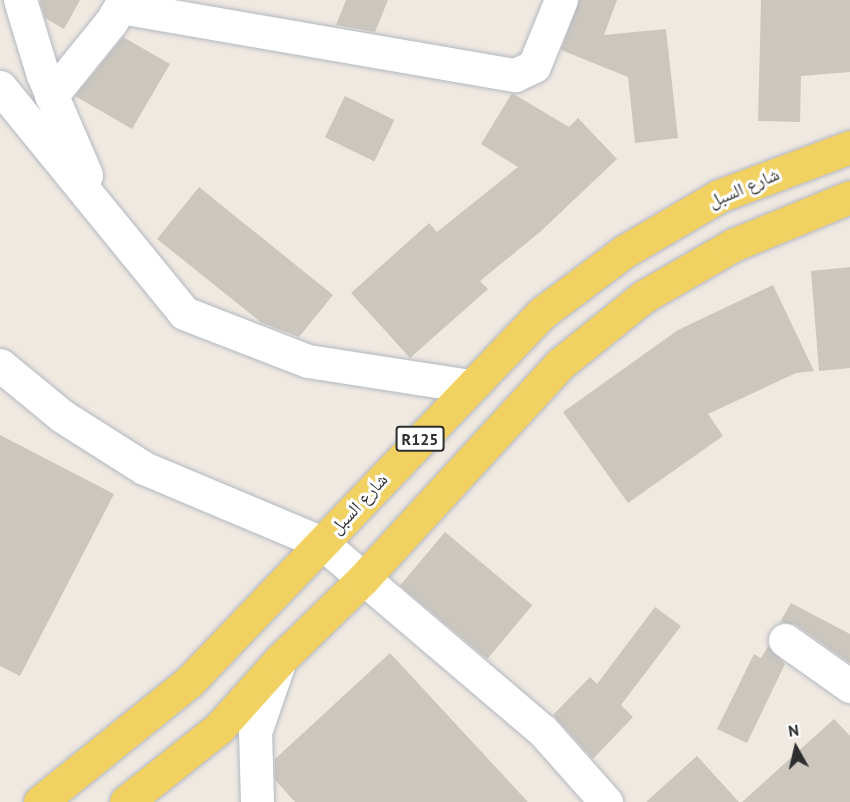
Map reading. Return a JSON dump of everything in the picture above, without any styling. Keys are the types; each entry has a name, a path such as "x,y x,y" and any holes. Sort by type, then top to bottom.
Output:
{"main road":[{"name":"شارع السبل","path":"40,802 190,681 542,313 626,251 719,196 850,147"},
{"name":"R125","path":"126,802 219,728 280,660 363,579 560,364 643,297 734,245 850,197"}],"street":[{"path":"20,0 51,96 103,212"},
{"path":"51,96 122,3 515,75 534,66 561,0"},
{"path":"0,87 184,313 308,361 470,386"},
{"path":"0,365 62,416 144,468 322,543 543,731 606,802"},
{"path":"785,640 850,686"},
{"path":"257,802 255,732 280,660"}],"building":[{"path":"40,0 80,0 64,29 45,18"},
{"path":"346,0 388,0 375,32 336,25"},
{"path":"579,0 617,0 604,35 666,29 678,138 635,143 628,77 561,50"},
{"path":"761,0 850,0 850,72 801,76 800,122 758,121"},
{"path":"123,37 170,64 132,129 75,96"},
{"path":"512,93 569,127 578,118 617,159 540,232 480,281 488,289 410,358 351,293 429,223 437,232 518,167 481,144"},
{"path":"345,96 394,120 374,161 325,137"},
{"path":"199,187 333,295 299,337 262,323 157,239"},
{"path":"850,267 850,368 819,371 811,271"},
{"path":"773,285 814,371 796,373 708,414 723,436 628,503 563,412 678,330"},
{"path":"0,435 114,494 20,676 0,666"},
{"path":"445,532 532,605 487,659 400,586"},
{"path":"791,603 850,634 850,663 796,625 780,622"},
{"path":"655,607 681,626 621,705 633,717 593,759 553,715 590,677 597,684"},
{"path":"768,646 785,664 747,743 717,729 754,654 761,658"},
{"path":"390,653 528,802 295,802 275,780 275,759"},
{"path":"834,719 850,736 850,802 742,802"},
{"path":"697,756 739,802 646,802"}]}
